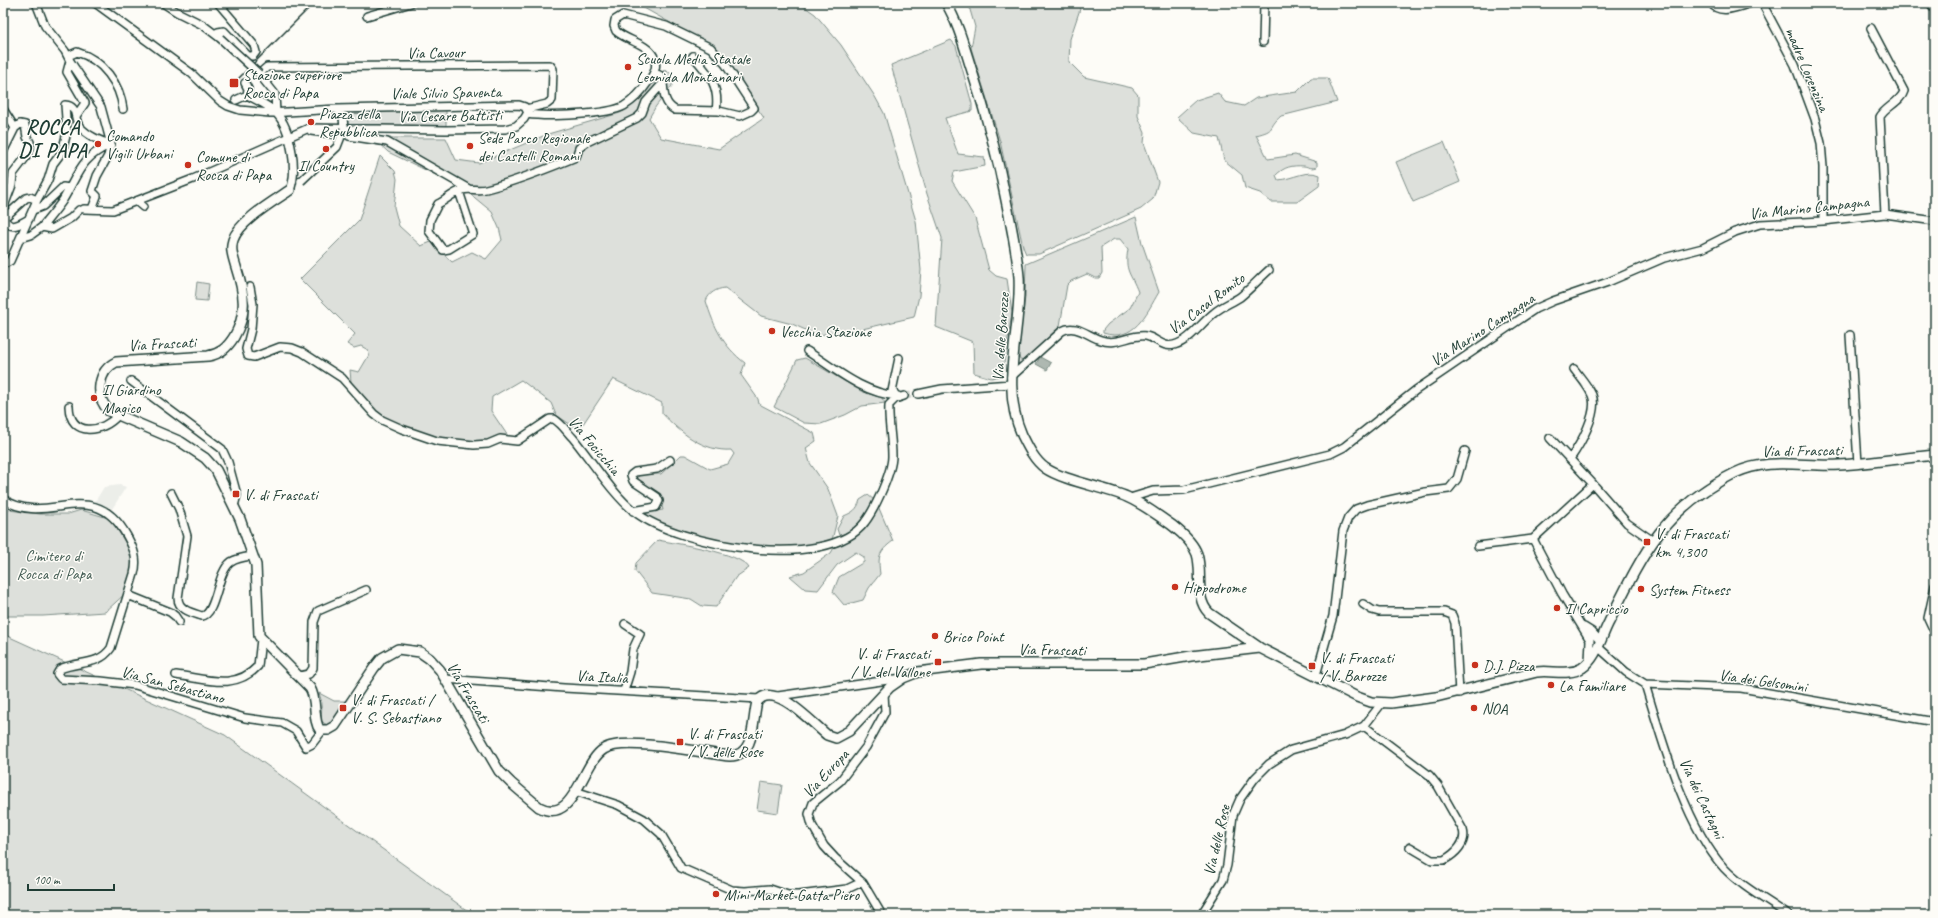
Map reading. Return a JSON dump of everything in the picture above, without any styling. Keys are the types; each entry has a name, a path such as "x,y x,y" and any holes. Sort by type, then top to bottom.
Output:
{"main road":[{"name":"Via delle Barozze","path":"946,3 959,32 986,112 997,153 1016,249 1019,277 1019,304 1011,380 1017,424 1027,445 1042,465 1062,476 1130,498 1172,526 1185,537 1197,554 1201,595 1205,609 1211,615 1260,648"},
{"name":"Via Frascati","path":"261,639 259,635 256,565 234,506 217,472 205,458 176,439 118,415 106,407 100,393 102,375 111,364 123,360 208,356 220,352 228,345 239,327 244,306 241,283 232,254 233,239 243,225 290,190"},
{"name":"Via di Frascati","path":"1260,648 1362,699 1382,703 1412,701 1459,693 1540,672 1574,671 1582,668 1589,661 1629,582 1653,541 1670,519 1692,499 1730,476 1748,468 1771,463 1822,466 1858,464 1935,455"},
{"path":"261,639 300,676 314,695 317,724 322,731"},
{"name":"Via Frascati","path":"778,696 827,735 836,738 850,731 884,693 903,678 921,671 981,664 1144,664 1191,656 1260,648"},
{"name":"Via Frascati","path":"322,731 334,727 376,664 395,650 412,650 423,654 433,663 445,679 491,759 511,783 539,807 550,810 558,810 566,805 595,757 605,748 616,744 629,743 730,756 738,755 745,749 750,741 756,704 759,699"},
{"path":"759,699 767,695 778,696"}],"street":[{"path":"36,3 45,26 100,103 111,144 108,156 97,176 92,191 97,198 85,209 52,229 42,227"},
{"path":"96,3 191,73 223,104 240,110 276,113 336,109 343,117 337,148 290,190"},
{"path":"163,3 174,11 203,25 220,38 259,74 275,94 276,113 288,136 293,175 290,190"},
{"path":"218,3 250,39 256,52 253,56 248,56 224,32 218,32 220,38"},
{"path":"367,16 410,3"},
{"path":"1263,42 1264,3"},
{"path":"1711,3 1716,9 1724,10 1752,3"},
{"name":"madre Lorenzina","path":"1762,3 1795,65 1815,119 1821,143 1823,167 1823,221"},
{"path":"1930,3 1935,9"},
{"path":"625,14 666,26 714,50 726,65 754,107 751,111 740,116 716,111 685,111 672,108 666,101 661,76 654,73 655,59 648,49 616,31 614,23 619,16 625,14"},
{"path":"1871,28 1904,91 1902,96 1883,112 1880,117 1885,214"},
{"path":"76,116 85,103 67,74 69,59 74,52 79,52 102,66 120,92 123,109"},
{"path":"694,56 709,73 719,96 716,111"},
{"name":"Via Cavour","path":"259,74 264,69 270,67 550,65 553,69 553,96 551,102 526,111"},
{"name":"Viale Silvio Spaventa","path":"336,109 519,104 524,106 526,111 548,116 616,109 634,98 654,73"},
{"path":"245,83 248,90 247,95"},
{"path":"456,193 473,234 449,249 444,250 429,231 430,220 436,206 456,193 469,189 490,188 538,172 576,157 579,148 587,142 637,118 642,113 646,102 663,83"},
{"path":"247,95 276,113"},
{"path":"236,100 247,95"},
{"path":"6,263 21,238 37,200 47,182 53,164 62,152 67,135 65,105 72,107 78,124 83,130 101,141 111,144"},
{"path":"3,109 16,127"},
{"name":"Via Cesare Battisti","path":"341,132 508,129 522,120 526,111"},
{"path":"3,152 16,127 25,124 30,144 26,157 13,174 12,185 3,209"},
{"path":"85,209 113,210 249,156 288,136 307,129 341,132"},
{"path":"350,136 387,142 469,189"},
{"path":"21,238 31,235 42,227 58,208 87,158 111,144"},
{"path":"33,210 43,206 63,187 69,188"},
{"path":"28,220 14,227 8,225 3,217 28,197 37,200"},
{"path":"136,201 144,211"},
{"name":"Via Marino Campagna","path":"1130,498 1153,491 1184,490 1327,456 1344,447 1416,390 1540,306 1608,282 1664,258 1710,245 1749,226 1769,223 1823,221 1885,214 1935,221"},
{"name":"Via Casal Romito","path":"1011,380 1062,331 1070,328 1078,329 1098,339 1110,342 1143,336 1151,338 1167,346 1175,345 1186,339 1214,312 1241,296 1269,270"},
{"name":"Via Focicchia","path":"250,287 253,299 253,315 246,351 250,356 254,357 280,347 292,348 302,352 342,378 379,418 402,429 438,441 474,446 500,440 517,441 550,419 554,419 571,436 633,511 649,521 671,530 710,543 733,548 763,550 804,549 827,545 856,531 865,522 888,477 892,457 889,405 893,400 901,396"},
{"path":"1850,335 1858,464"},
{"path":"807,351 863,386 889,396 901,396"},
{"path":"899,358 892,391 901,396"},
{"path":"1570,459 1585,434 1594,402 1590,391 1574,369"},
{"path":"918,394 942,389 1011,380"},
{"path":"131,381 222,449 228,462 238,495 234,506"},
{"path":"69,406 70,415 74,421 88,430 102,428 111,423 118,415"},
{"path":"1550,438 1627,523 1653,541"},
{"path":"1316,676 1333,616 1342,531 1348,518 1356,509 1367,505 1425,492 1449,489 1457,479 1465,451"},
{"path":"633,511 656,507 659,501 657,497 633,481 631,475 635,472 657,469 670,460"},
{"path":"1478,546 1533,539 1593,484"},
{"path":"171,493 188,536 178,598 178,604 182,608 199,615 206,615 210,610 220,579 228,566 236,560 252,556"},
{"name":"Via San Sebastiano","path":"3,499 15,505 34,510 81,504 98,508 109,515 121,527 135,554 135,571 114,640 108,652 96,661 62,668 57,674 59,678 65,681 98,680 137,686 245,718 282,723 296,731 306,747 312,744 322,731"},
{"path":"1533,539 1558,586 1596,648"},
{"path":"1935,586 1932,609 1928,618 1935,633"},
{"path":"300,676 309,674 313,668 314,622 317,613 324,607 366,590"},
{"path":"128,595 170,612 179,622"},
{"path":"1363,604 1377,612 1446,612 1452,615 1455,623 1459,693"},
{"path":"624,692 630,672 633,649 640,634 625,624"},
{"path":"1583,627 1592,632 1604,631"},
{"name":"Via dei Gelsomini","path":"1592,632 1596,648 1626,672 1645,684 1741,688 1935,722"},
{"path":"176,675 226,682 237,680 258,666 261,639"},
{"path":"778,696 903,678"},
{"name":"Via Italia","path":"445,679 624,692 759,699"},
{"name":"Via dei Castagni","path":"1645,684 1662,739 1679,786 1707,844 1718,861 1732,875 1788,915"},
{"name":"Via Europa","path":"882,915 862,882 826,848 814,829 809,814 813,803 840,781 866,747 885,712 884,693"},
{"name":"Via delle Rose","path":"1202,915 1219,888 1224,875 1233,815 1243,794 1258,775 1273,762 1291,750 1345,735 1364,726 1382,703"},
{"path":"1364,726 1429,775 1438,786 1463,830 1465,838 1463,843 1444,860 1432,860 1410,847"},
{"path":"575,791 622,807 648,822 661,834 683,869 734,891 770,889 786,895 799,895 847,889 862,882"}],"shaded area":[{"path":"1040,357 1051,363 1047,370 1036,364"},
{"path":"120,485 126,487 112,509 93,505 104,487"}],"green space":[{"path":"635,3 799,3 815,14 841,45 884,113 916,221 921,270 919,296 914,317 858,330 817,335 792,324 761,316 725,288 713,292 706,301 716,328 725,343 737,357 745,363 741,375 758,399 759,404 814,433 816,441 806,448 810,463 828,489 838,516 832,540 786,548 736,545 687,533 665,525 645,515 647,512 663,510 660,500 655,493 639,481 638,477 640,474 661,474 681,455 685,455 710,469 728,464 734,454 731,450 711,448 684,434 662,413 662,403 613,379 579,430 556,415 551,403 521,380 492,397 491,411 510,439 484,444 434,438 394,425 372,410 351,382 350,370 359,372 369,355 368,350 361,346 354,348 347,344 355,334 300,279 359,220 380,156 395,171 397,179 394,207 399,226 421,246 431,242 452,262 472,252 486,259 502,240 499,228 492,212 463,188 388,152 373,138 446,138 456,160 479,163 548,134 620,113 639,100 664,70 671,73 672,86 656,106 649,118 661,138 719,149 764,118 715,48"},
{"path":"968,3 1078,3 1080,9 1070,39 1069,62 1084,77 1132,88 1138,95 1138,116 1145,133 1144,143 1158,182 1153,199 1141,209 1039,254 1026,254 1023,247 1000,141 971,48 975,27"},
{"path":"951,40 956,46 972,104 972,111 945,118 958,154 984,157 985,166 954,172 952,181 975,218 989,270 996,276 1007,279 1012,313 1002,376 991,378 974,373 973,342 936,327 942,238 927,194 891,65"},
{"path":"1311,78 1328,78 1337,102 1281,116 1267,132 1256,135 1268,159 1295,155 1317,162 1317,167 1315,168 1292,166 1285,168 1276,175 1278,180 1310,173 1320,175 1319,186 1297,202 1271,202 1260,193 1245,188 1242,175 1224,160 1219,138 1194,133 1177,117 1196,100 1218,93 1225,102 1244,106 1256,98 1297,92"},
{"path":"446,110 446,127 347,126 345,112"},
{"path":"1444,142 1460,182 1413,202 1396,162"},
{"path":"1136,217 1142,243 1159,292 1144,317 1131,330 1123,334 1114,335 1103,333 1103,330 1108,324 1130,308 1138,292 1128,268 1128,249 1120,239 1114,239 1101,247 1102,273 1099,278 1095,278 1087,274 1071,281 1067,285 1060,326 1024,361 1020,360 1018,352 1025,297 1026,264"},
{"path":"197,282 209,284 207,301 195,300"},
{"path":"805,358 861,391 882,398 885,403 862,406 845,415 821,424 804,423 774,407 797,360"},
{"path":"868,495 874,500 865,517 856,527 839,535 837,529 844,516 854,510 858,506 860,500"},
{"name":"Cimitero di Rocca di Papa","path":"3,506 9,510 40,514 68,514 81,510 108,518 116,527 133,556 127,592 105,612 43,616 3,616"},
{"path":"878,506 893,541 884,548 880,555 880,574 869,588 863,600 844,605 833,592 839,577 864,562 864,557 856,552 837,565 818,590 805,589 790,576 804,572 831,553 836,544 848,539 862,529"},
{"path":"658,540 693,546 734,557 743,562 749,568 736,577 716,607 702,606 691,599 652,593 635,571 636,563"},
{"path":"3,634 225,735 465,909 477,915 3,915"},
{"path":"319,693 334,701 347,701 333,721 327,725 321,721 322,703"},
{"path":"761,782 782,785 778,813 757,810"}],"tunnel":[{"path":"904,396 918,394"}],"railway":[{"path":"232,85 314,3"}],"place":[{"name":"Scuola Media Statale Leonida Montanari","path":"628,67"},
{"name":"Stazione superiore Rocca di Papa","path":"234,83"},
{"name":"Piazza della Repubblica","path":"311,122"},
{"name":"Comando Vigili Urbani","path":"98,144"},
{"name":"Sede Parco Regionale dei Castelli Romani","path":"470,146"},
{"name":"Il Country","path":"326,149"},
{"name":"Comune di Rocca di Papa","path":"188,165"},
{"name":"Vecchia Stazione","path":"772,331"},
{"name":"Il Giardino Magico","path":"94,398"},
{"name":"V. di Frascati","path":"236,494"},
{"name":"V. di Frascati km 4,300","path":"1647,542"},
{"name":"Hippodrome","path":"1175,587"},
{"name":"System Fitness","path":"1641,589"},
{"name":"Il Capriccio","path":"1557,608"},
{"name":"Brico Point","path":"935,636"},
{"name":"V. di Frascati / V. del Vallone","path":"938,662"},
{"name":"D.J. Pizza","path":"1475,665"},
{"name":"V. di Frascati / V. Barozze","path":"1312,666"},
{"name":"La Familiare","path":"1551,685"},
{"name":"V. di Frascati / V. S. Sebastiano","path":"343,708"},
{"name":"NOA","path":"1474,708"},
{"name":"V. di Frascati / V. delle Rose","path":"680,742"},
{"name":"Mini Market Gatta Piero","path":"716,894"}],"district":[{"name":"ROCCA DI PAPA","path":"53,138"}]}
